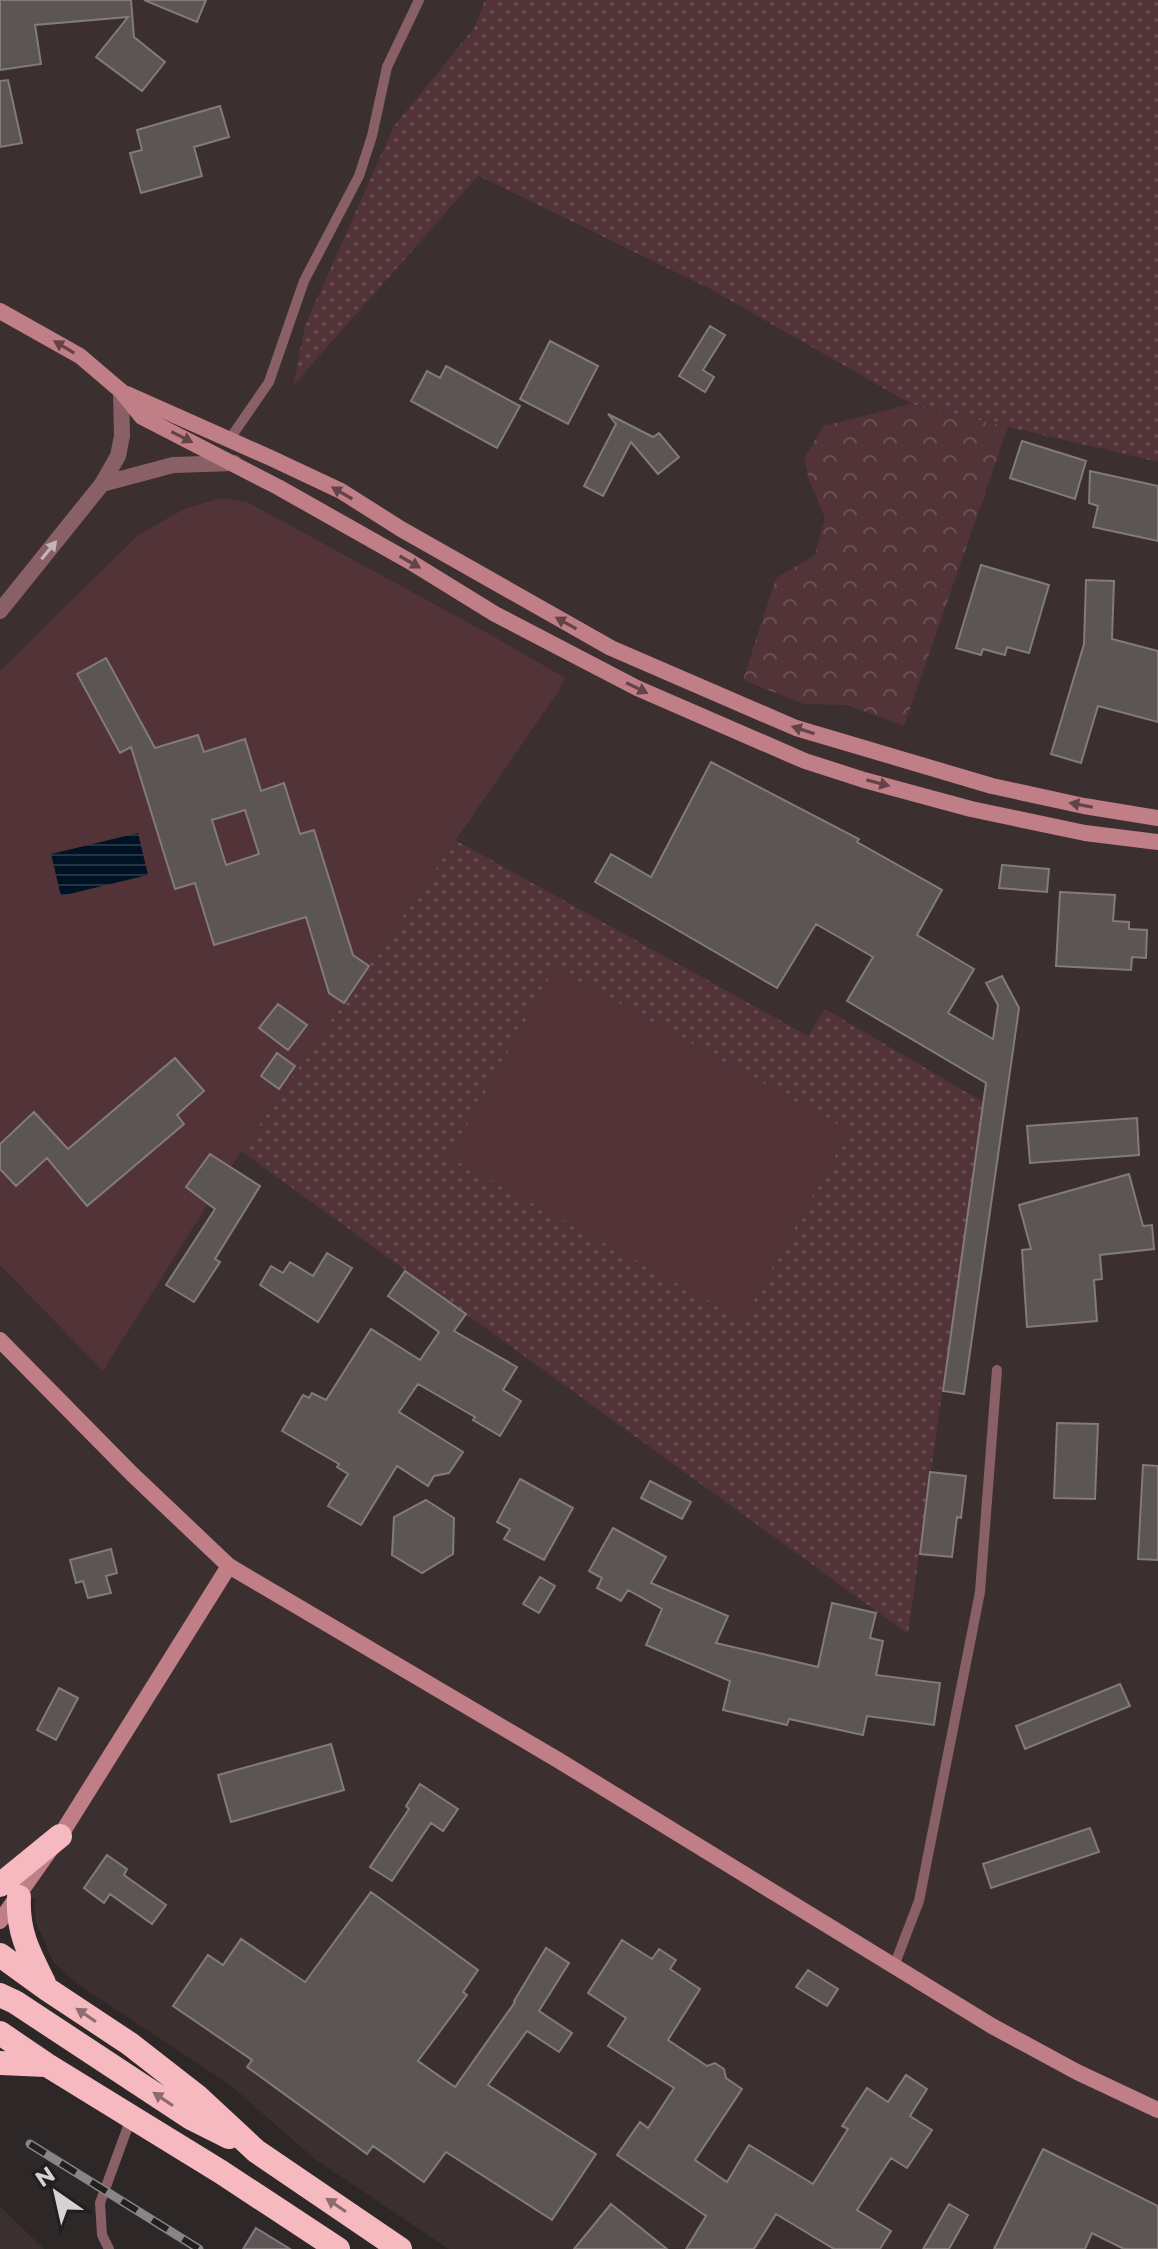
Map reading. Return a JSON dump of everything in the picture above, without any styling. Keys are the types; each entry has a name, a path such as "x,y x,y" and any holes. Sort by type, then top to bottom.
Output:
{"highway":[{"path":"47,1989 29,1954 10,1891 60,1836"},
{"path":"0,1955 130,2044 198,2097 256,2151"},
{"path":"0,1995 191,2118 256,2151 400,2249"},
{"path":"0,2033 338,2249"},
{"path":"0,2063 47,2065"}],"street":[{"path":"0,311 80,356 121,391 142,417 234,463 495,614 637,688 805,761 864,780 971,809 1085,833 1158,842"},
{"path":"121,391 341,491 401,529 611,648 796,728 992,786 1158,818"},
{"path":"0,611 102,484 118,456 122,436 121,391"},
{"path":"102,484 173,465 234,463"},
{"path":"0,1340 132,1474 229,1566 558,1760 992,2026 1077,2072 1158,2110"},
{"path":"60,1836 229,1566"},
{"path":"0,1921 10,1891"}],"lane":[{"path":"229,440 269,382 304,281 359,176 372,136 387,67 419,0"},
{"path":"894,1966 919,1901 980,1592 997,1370"},
{"path":"109,2249 102,2235 100,2203 132,2116"}],"shaded area":[{"path":"0,0 485,0 474,28 394,126 295,384 477,176 710,289 911,404 1158,462 1158,2249 449,2249 316,2160 230,2085 76,1983 53,1962 36,1922 36,1900 0,1878"},
{"path":"0,2206 44,2249 0,2249"}],"green space":[{"path":"485,0 1158,0 1158,462 911,404 710,289 478,176 293,386 305,326 394,126 474,28"},
{"path":"911,404 1008,427 904,726 847,705 804,704 743,680 776,578 815,555 825,518 804,459 823,426"},
{"path":"222,498 247,502 565,678 241,1151 103,1371 0,1265 0,671 138,535 186,508"},
{"path":"455,840 808,1036 825,1009 983,1102 908,1634 241,1151"},
{"path":"555,968 849,1131 743,1320 449,1157"}],"water":[{"path":"138,833 148,875 61,896 51,854"}],"building":[{"path":"0,0 131,0 134,37 165,62 142,91 96,57 128,17 35,25 41,64 0,70"},
{"path":"144,0 206,0 197,22"},
{"path":"8,80 22,143 0,147 0,81"},
{"path":"220,106 229,137 194,147 202,176 141,193 130,153 142,150 137,130"},
{"path":"710,326 725,335 703,370 714,377 705,392 679,376"},
{"path":"550,341 598,366 568,424 520,399"},
{"path":"446,366 520,406 497,448 411,401 427,371 440,378"},
{"path":"608,414 653,437 659,433 679,457 658,474 631,442 603,496 584,486 616,424"},
{"path":"1022,441 1086,461 1075,499 1010,478"},
{"path":"1090,471 1158,486 1158,541 1093,527 1098,506 1089,503"},
{"path":"981,565 1049,585 1029,653 1007,647 1005,655 983,649 981,655 956,648"},
{"path":"1086,580 1114,581 1112,639 1158,651 1158,722 1098,706 1081,763 1051,754 1084,644"},
{"path":"106,658 155,748 198,735 204,752 245,739 261,791 284,783 300,834 314,830 353,955 369,966 344,1003 329,993 306,917 214,945 195,883 175,889 131,747 120,753 77,674","holes":["245,810 259,854 226,865 212,820"]},
{"path":"711,762 859,839 857,842 942,890 917,935 974,969 948,1013 993,1039 998,1005 986,983 1002,976 1019,1008 964,1394 943,1391 986,1083 847,1001 873,957 816,924 777,988 595,882 611,854 651,877"},
{"path":"1002,865 1049,869 1047,892 999,888"},
{"path":"1060,892 1115,895 1113,921 1129,922 1129,929 1147,930 1146,958 1132,957 1131,970 1056,966"},
{"path":"278,1004 307,1025 288,1050 259,1028"},
{"path":"277,1053 295,1066 279,1089 261,1076"},
{"path":"175,1058 204,1091 177,1115 184,1124 87,1206 47,1158 16,1186 0,1169 0,1144 34,1112 68,1149"},
{"path":"1137,1118 1139,1155 1030,1163 1027,1126"},
{"path":"210,1154 260,1186 215,1259 220,1262 194,1302 166,1285 215,1209 186,1187"},
{"path":"1129,1174 1143,1226 1152,1225 1154,1249 1100,1255 1102,1279 1094,1280 1097,1321 1027,1327 1022,1250 1031,1249 1019,1205"},
{"path":"327,1253 352,1268 318,1322 260,1285 271,1266 283,1273 290,1262 313,1276"},
{"path":"405,1271 466,1314 454,1331 517,1367 503,1390 521,1401 500,1436 473,1420 475,1417 418,1384 399,1412 463,1452 449,1473 434,1476 428,1486 397,1466 361,1525 328,1506 348,1474 337,1467 339,1464 282,1431 303,1395 309,1398 312,1393 326,1400 371,1329 420,1360 439,1332 388,1296"},
{"path":"1057,1423 1098,1424 1095,1499 1054,1498"},
{"path":"1143,1465 1158,1466 1158,1560 1138,1559"},
{"path":"930,1472 966,1476 952,1557 920,1554"},
{"path":"520,1479 573,1508 544,1560 504,1539 510,1529 497,1522"},
{"path":"650,1481 691,1502 682,1519 641,1498"},
{"path":"426,1500 454,1518 453,1554 422,1573 392,1555 394,1517"},
{"path":"613,1528 666,1557 651,1583 728,1616 716,1643 818,1667 832,1603 876,1613 870,1638 883,1641 876,1675 940,1683 934,1725 867,1716 863,1735 789,1719 787,1725 723,1710 730,1681 646,1645 662,1609 628,1590 621,1601 597,1588 602,1578 589,1571"},
{"path":"111,1549 117,1573 106,1576 111,1593 88,1598 83,1581 76,1583 70,1560"},
{"path":"540,1577 555,1586 539,1613 523,1604"},
{"path":"1120,1684 1130,1706 1025,1749 1016,1726"},
{"path":"59,1688 78,1698 56,1740 37,1730"},
{"path":"331,1744 344,1790 231,1822 218,1775"},
{"path":"420,1784 458,1809 443,1831 431,1823 392,1881 370,1867 409,1809 406,1806"},
{"path":"1090,1828 1099,1852 991,1888 983,1864"},
{"path":"107,1855 127,1869 124,1875 166,1905 152,1924 110,1894 104,1903 84,1888"},
{"path":"371,1892 478,1970 463,1992 467,1995 418,2061 455,2087 515,2002 546,1948 569,1963 539,2011 572,2033 559,2052 527,2031 488,2085 596,2154 552,2220 446,2152 424,2182 373,2146 367,2154 247,2067 252,2060 173,2006 208,1955 223,1965 241,1939 305,1982"},
{"path":"622,1940 652,1959 659,1949 676,1960 670,1969 700,1989 668,2040 707,2066 715,2063 724,2069 726,2078 742,2089 695,2160 727,2182 749,2145 813,2184 848,2129 842,2126 867,2088 888,2102 906,2075 927,2089 910,2116 932,2130 907,2168 891,2158 857,2210 891,2231 880,2249 834,2249 776,2214 754,2249 686,2249 706,2216 617,2155 640,2122 648,2128 674,2088 608,2046 626,2018 588,1993"},
{"path":"808,1970 838,1989 827,2006 796,1987"},
{"path":"1043,2149 1158,2206 1158,2249 1124,2249 1092,2233 1085,2249 994,2249"},
{"path":"611,2204 667,2249 574,2249"},
{"path":"949,2204 968,2215 949,2249 923,2249"},
{"path":"256,2228 290,2249 243,2249"}],"railway":[{"path":"30,2144 199,2249"}]}
